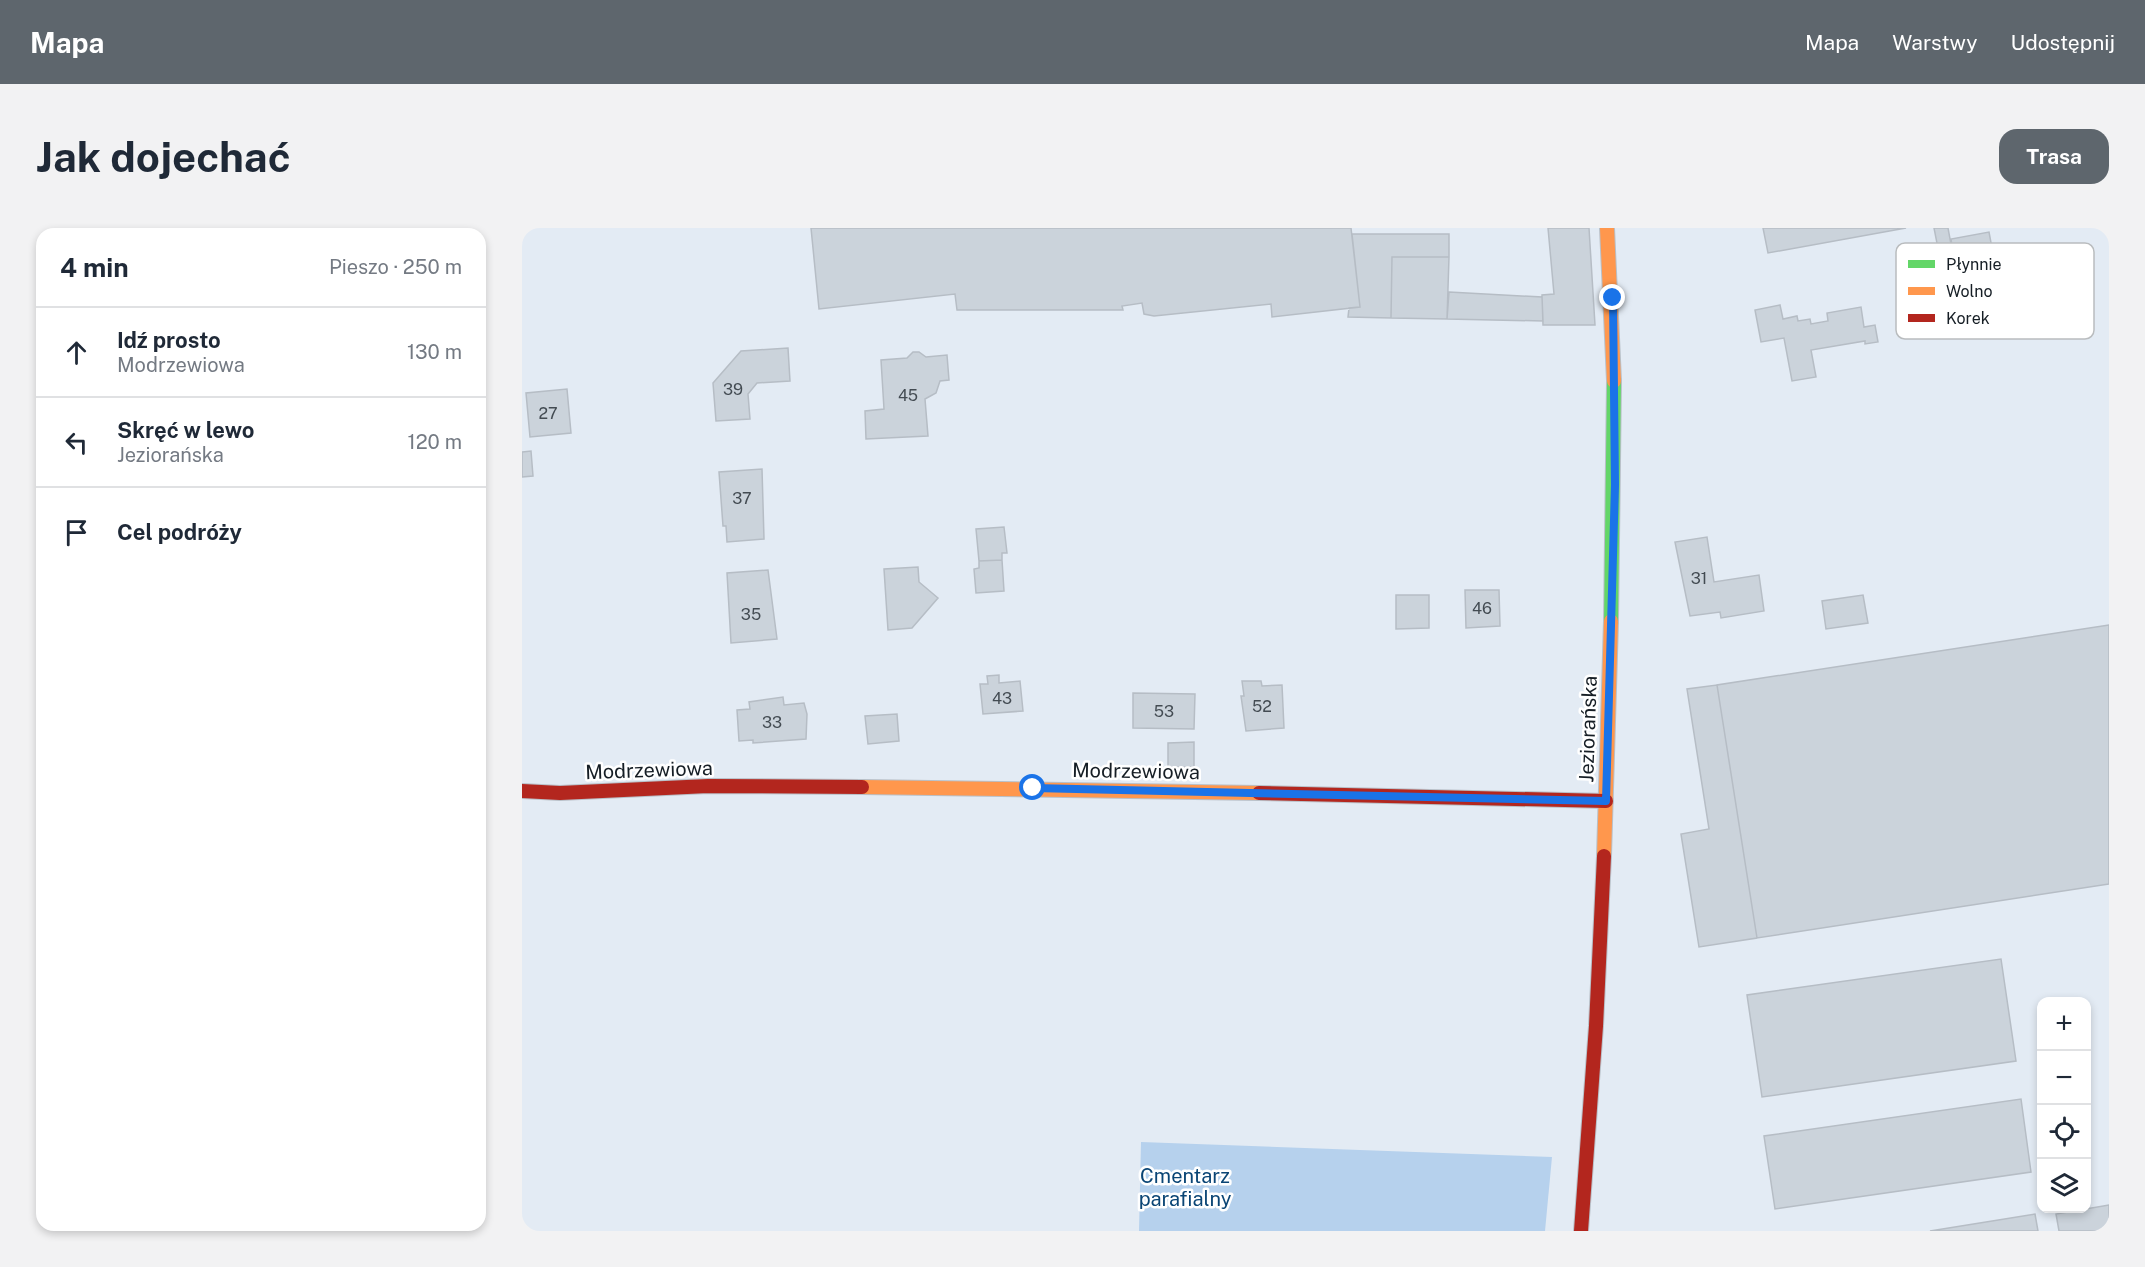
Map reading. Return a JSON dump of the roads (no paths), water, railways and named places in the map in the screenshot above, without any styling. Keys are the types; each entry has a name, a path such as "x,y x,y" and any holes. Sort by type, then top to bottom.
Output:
{"street":[{"name":"Jeziorańska","path":"1581,1231 1589,1143 1606,801 1615,485 1613,298 1606,228"},
{"name":"Modrzewiowa","path":"522,791 560,793 708,786 1033,788 1606,801"}],"park label":[{"name":"Cmentarz parafialny","path":"1185,1188"}]}
